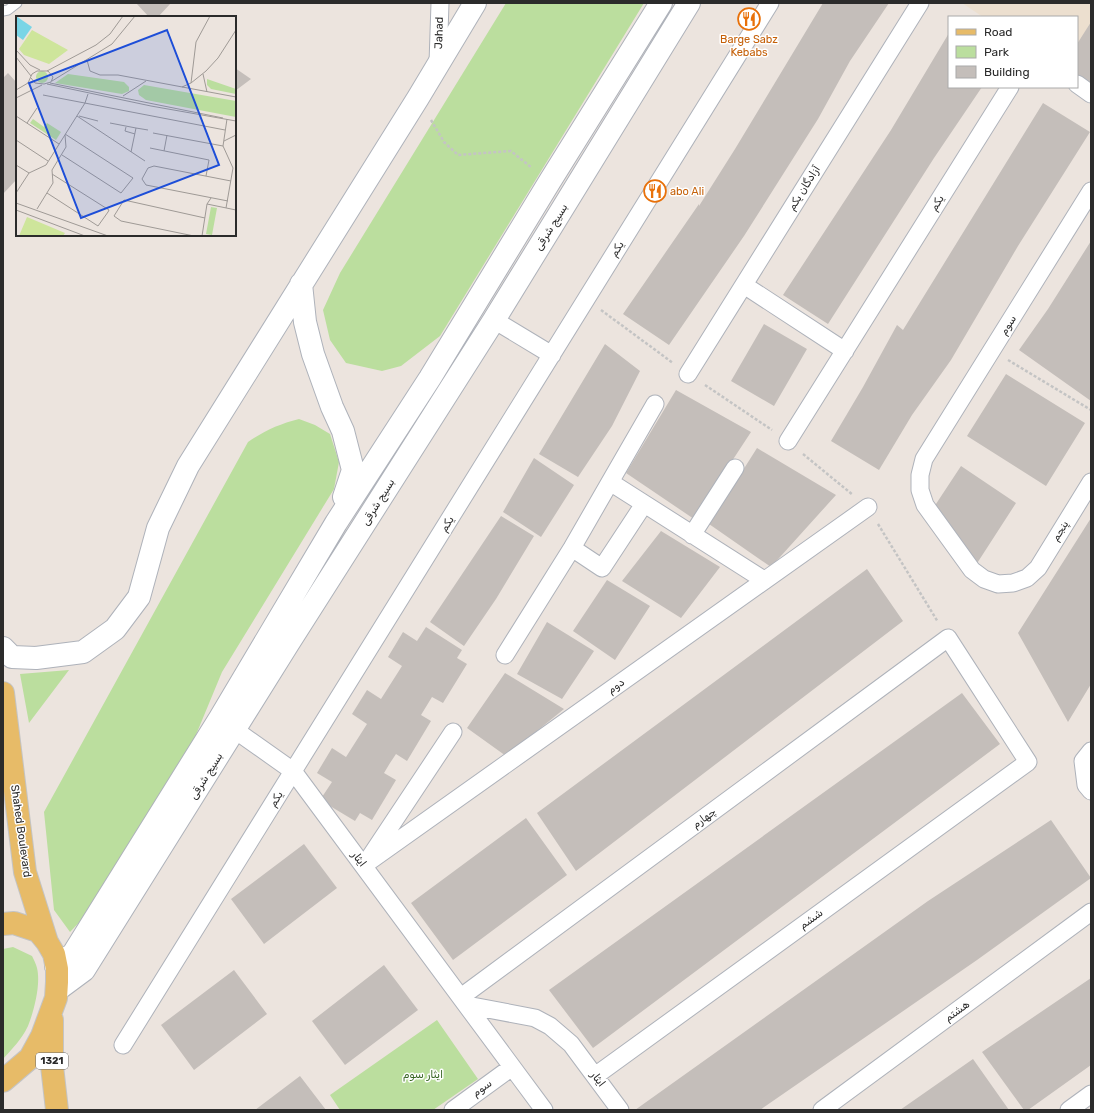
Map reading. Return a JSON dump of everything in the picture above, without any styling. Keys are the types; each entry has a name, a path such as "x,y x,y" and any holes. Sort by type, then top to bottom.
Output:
{"main road":[{"path":"3,648 12,657 36,658 83,652 115,629 139,597 158,528 188,466 418,98 475,3"},
{"name":"بسیج شرقی","path":"57,990 84,970 227,724 336,523 430,378 550,181 662,3"},
{"name":"بسیج شرقی","path":"56,966 73,954 449,390 494,320 689,3"},
{"path":"301,284 305,322 313,354 332,407 343,431 353,470 336,523"},
{"path":"430,378 449,390"},
{"name":"Shahed Boulevard","path":"3,693 25,872 47,942 54,954 56,966 57,990 52,1012"},
{"path":"3,924 14,924 32,929 38,932 47,942"},
{"path":"3,1081 30,1058 42,1036 52,1012"},
{"name":"1321","path":"52,1012 52,1066 57,1110"}],"street":[{"name":"Jahad","path":"438,63 440,3"},
{"name":"یکم","path":"123,1045 770,3"},
{"name":"آزادگان یکم","path":"688,374 920,3"},
{"path":"1078,85 1091,94"},
{"name":"یکم","path":"788,441 1009,88"},
{"name":"سوم","path":"1027,578 1013,583 998,584 984,579 972,570 925,505 920,490 920,475 924,459 1091,191"},
{"path":"744,285 845,351"},
{"path":"494,320 552,355"},
{"path":"505,655 572,548 655,404"},
{"path":"692,535 735,468"},
{"path":"610,482 764,580"},
{"name":"پنجم","path":"1027,578 1038,568 1091,482"},
{"path":"572,548 602,568 644,504"},
{"name":"دوم","path":"364,865 868,507"},
{"name":"ششم","path":"595,1076 1028,762 948,638"},
{"name":"چهارم","path":"464,1001 948,638"},
{"name":"ایثار","path":"227,724 293,771 544,1110"},
{"path":"364,865 453,732"},
{"path":"1089,788 1083,761 1091,751"},
{"name":"هشتم","path":"822,1110 1091,912"},
{"name":"ایثار","path":"464,1001 535,1018 550,1026 571,1044 620,1110"},
{"name":"سوم","path":"452,1110 512,1067"},
{"path":"1069,1110 1091,1094"}],"lane":[{"path":"3,11 8,10 18,3"}],"path":[{"path":"418,98 444,142 458,155 511,151 550,181"},
{"path":"586,299 688,374 788,441 868,507 948,638"},
{"path":"992,351 1091,410"}],"shaded area":[{"path":"962,3 1091,3 1091,87 1078,79 1078,16 982,16"}],"green space":[{"path":"506,3 644,3 440,336 401,366 382,371 346,363 330,340 323,310 340,273"},
{"path":"299,419 315,425 330,434 339,462 334,489 222,672 193,742 88,913 70,932 54,910 44,812 248,442 272,428"},
{"path":"69,670 29,723 20,674"},
{"path":"13,947 32,956 37,968 38,982 35,1005 26,1031 3,1059 3,949"},
{"name":"ایثار سوم","path":"437,1020 478,1079 433,1110 340,1110 330,1095"}],"building":[{"path":"136,3 171,3 159,16 148,16"},
{"path":"823,3 889,3 850,61 818,119 744,236 669,345 623,314 699,204 699,206"},
{"path":"1091,22 1091,84 1078,76 1078,42"},
{"path":"948,35 948,88 981,88 934,158 828,324 783,295 891,130"},
{"path":"236,69 251,79 236,90"},
{"path":"8,73 16,82 16,180 3,194 3,78"},
{"path":"1043,103 1090,132 1018,246 951,360 912,415 879,470 831,441 897,325 903,330"},
{"path":"1091,241 1091,401 1019,350 1048,309"},
{"path":"764,324 807,349 774,406 731,381"},
{"path":"605,344 640,371 612,426 578,477 539,454"},
{"path":"1006,374 1085,423 1046,486 967,436"},
{"path":"676,390 751,432 694,519 626,473"},
{"path":"757,448 836,495 771,567 709,524"},
{"path":"534,458 574,485 541,537 503,512"},
{"path":"961,466 1016,503 974,568 934,507"},
{"path":"501,516 534,536 496,599 464,646 430,622"},
{"path":"1091,518 1091,684 1068,722 1018,633"},
{"path":"661,531 720,567 681,618 622,581"},
{"path":"867,569 903,621 576,871 537,813"},
{"path":"607,580 650,606 615,660 573,631"},
{"path":"547,622 594,651 562,699 517,674"},
{"path":"426,627 462,650 457,658 467,664 443,703 432,697 421,715 431,721 407,761 396,754 390,763 384,773 396,780 372,820 360,813 355,821 320,800 332,782 317,773 332,748 346,757 367,724 352,714 367,690 381,699 402,666 388,657 403,632 417,641"},
{"path":"505,673 564,709 506,756 467,728"},
{"path":"962,693 1000,744 593,1048 549,990"},
{"path":"526,818 567,875 453,960 411,903"},
{"path":"1051,820 1091,878 977,960 760,1110 635,1110 928,901"},
{"path":"304,844 337,888 264,944 231,899"},
{"path":"384,965 418,1010 345,1065 312,1021"},
{"path":"234,970 267,1014 194,1070 161,1025"},
{"path":"1091,978 1091,1065 1028,1110 1024,1110 982,1052"},
{"path":"973,1059 1009,1110 900,1110"},
{"path":"300,1076 326,1110 255,1110"}],"place":[{"name":"Barge Sabz Kebabs","path":"749,19"},
{"name":"abo Ali","path":"655,191"}]}
